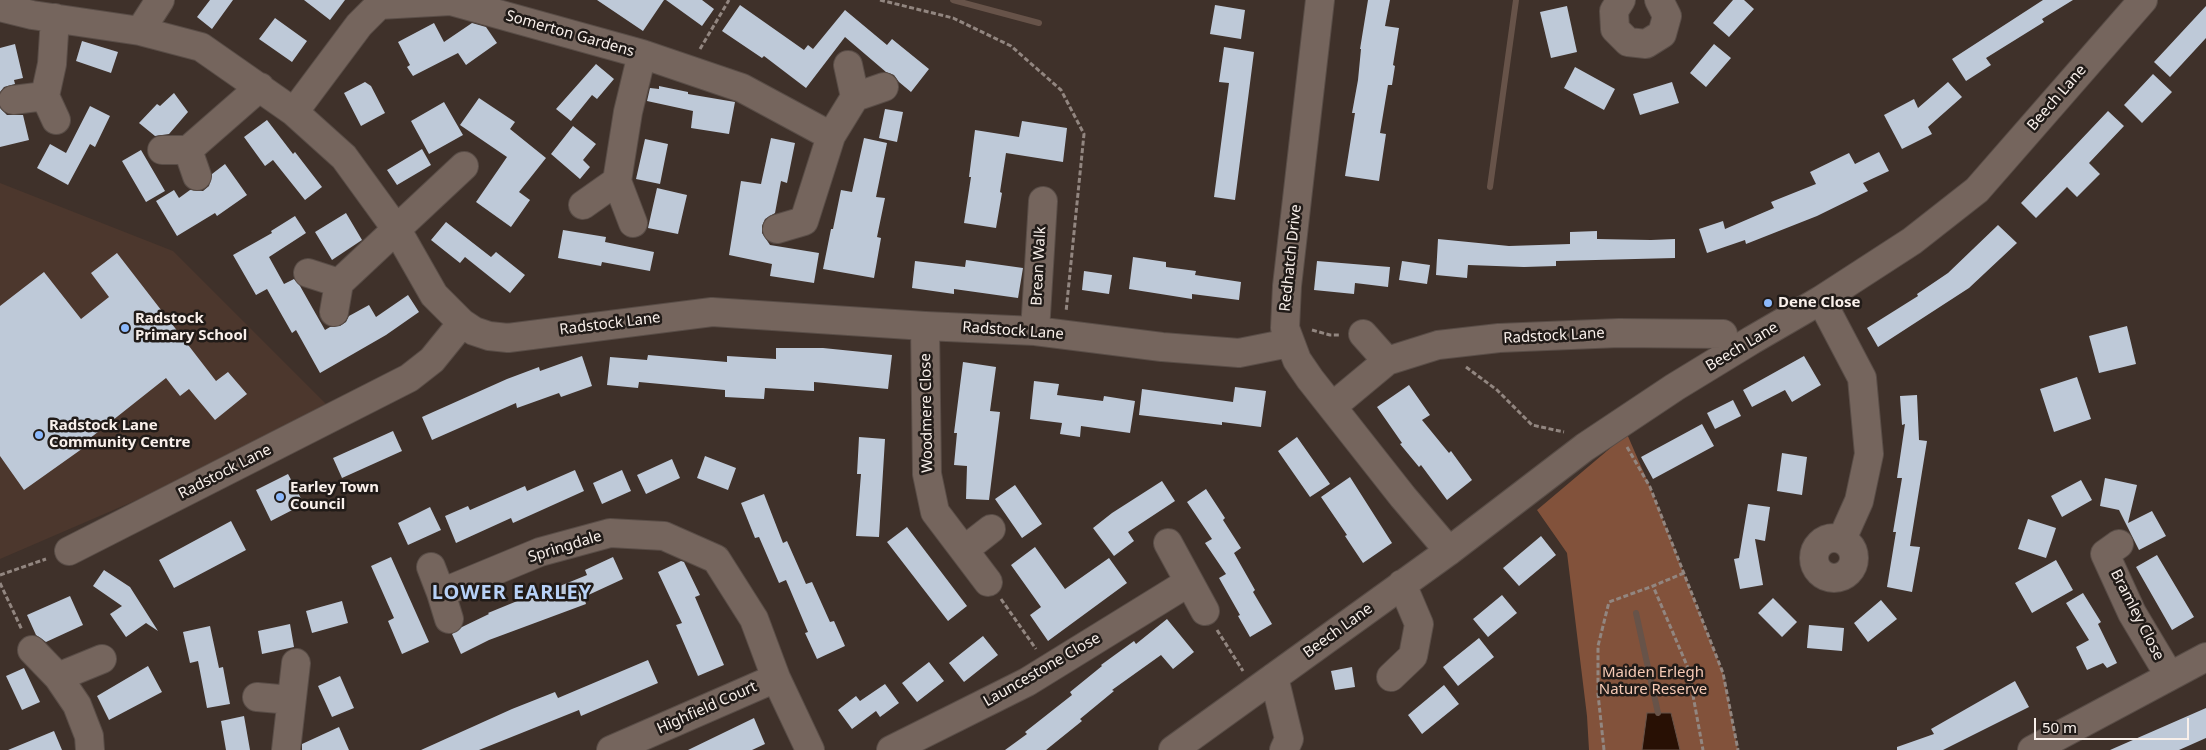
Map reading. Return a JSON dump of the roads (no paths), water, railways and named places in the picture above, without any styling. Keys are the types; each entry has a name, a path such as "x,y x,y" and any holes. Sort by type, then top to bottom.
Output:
{"street":[{"path":"140,31 160,0"},
{"name":"Redhatch Drive","path":"1320,0 1284,318 1289,343 1297,360 1403,497 1449,552"},
{"path":"1621,0 1614,11 1615,29 1628,42 1646,44 1662,34 1667,16 1660,0"},
{"name":"Beech Lane","path":"1173,750 1449,552 1589,444 1684,382 1821,300 1912,242 1977,190 2144,0"},
{"name":"Somerton Gardens","path":"294,112 376,2 451,1 642,54 742,88 831,136"},
{"path":"0,7 55,18 140,31 201,47 260,87 294,112 344,157 397,230 434,295 462,323"},
{"path":"55,18 52,64 45,96 56,120"},
{"name":"Somerton Gardens","path":"617,182 628,112 642,54"},
{"path":"848,65 854,98"},
{"path":"197,176 175,150 260,87"},
{"path":"777,229 811,229 831,136 854,98 884,87"},
{"path":"13,100 45,96"},
{"path":"334,312 339,283 464,166"},
{"path":"583,205 617,182 634,223"},
{"name":"Brean Walk","path":"1035,331 1043,201"},
{"path":"308,273 339,283"},
{"path":"1821,300 1862,378 1868,445 1859,501 1842,539"},
{"name":"Radstock Lane","path":"69,551 409,378 432,360 462,323 474,331 508,338 712,312 1035,331 1162,347 1239,353 1289,343"},
{"name":"Woodmere Close","path":"925,326 927,474 935,512 988,582"},
{"name":"Radstock Lane","path":"1333,406 1387,361 1438,345 1499,338 1619,333 1723,334"},
{"path":"1363,334 1387,361"},
{"path":"964,550 991,529"},
{"name":"Springdale","path":"441,593 540,552 610,533 664,536 716,559 754,618 776,678 810,750"},
{"path":"1168,542 1205,611"},
{"name":"Bramley Close","path":"2104,553 2132,613 2168,675"},
{"path":"431,567 449,620"},
{"name":"Launcestone Close","path":"891,750 1027,682 1190,582"},
{"path":"1391,677 1413,656 1418,624 1402,584"},
{"path":"32,650 58,677 77,705 89,736 90,750"},
{"path":"2032,750 2168,675 2206,657"},
{"path":"58,677 102,659"},
{"path":"286,750 296,663"},
{"name":"Highfield Court","path":"611,750 776,678"},
{"path":"1265,684 1290,739 1284,750"},
{"path":"257,697 291,700"}],"waterway":[{"path":"953,0 1039,23"},
{"path":"1490,187 1516,0"},
{"path":"1636,613 1658,713"}],"place":[{"name":"Dene Close","path":"1768,303"},
{"name":"Radstock Primary School","path":"125,328"},
{"name":"Radstock Lane Community Centre","path":"39,435"},
{"name":"Earley Town Council","path":"280,497"}],"district":[{"name":"LOWER EARLEY","path":"512,593"}],"park label":[{"name":"Maiden Erlegh Nature Reserve","path":"1653,682"}]}
